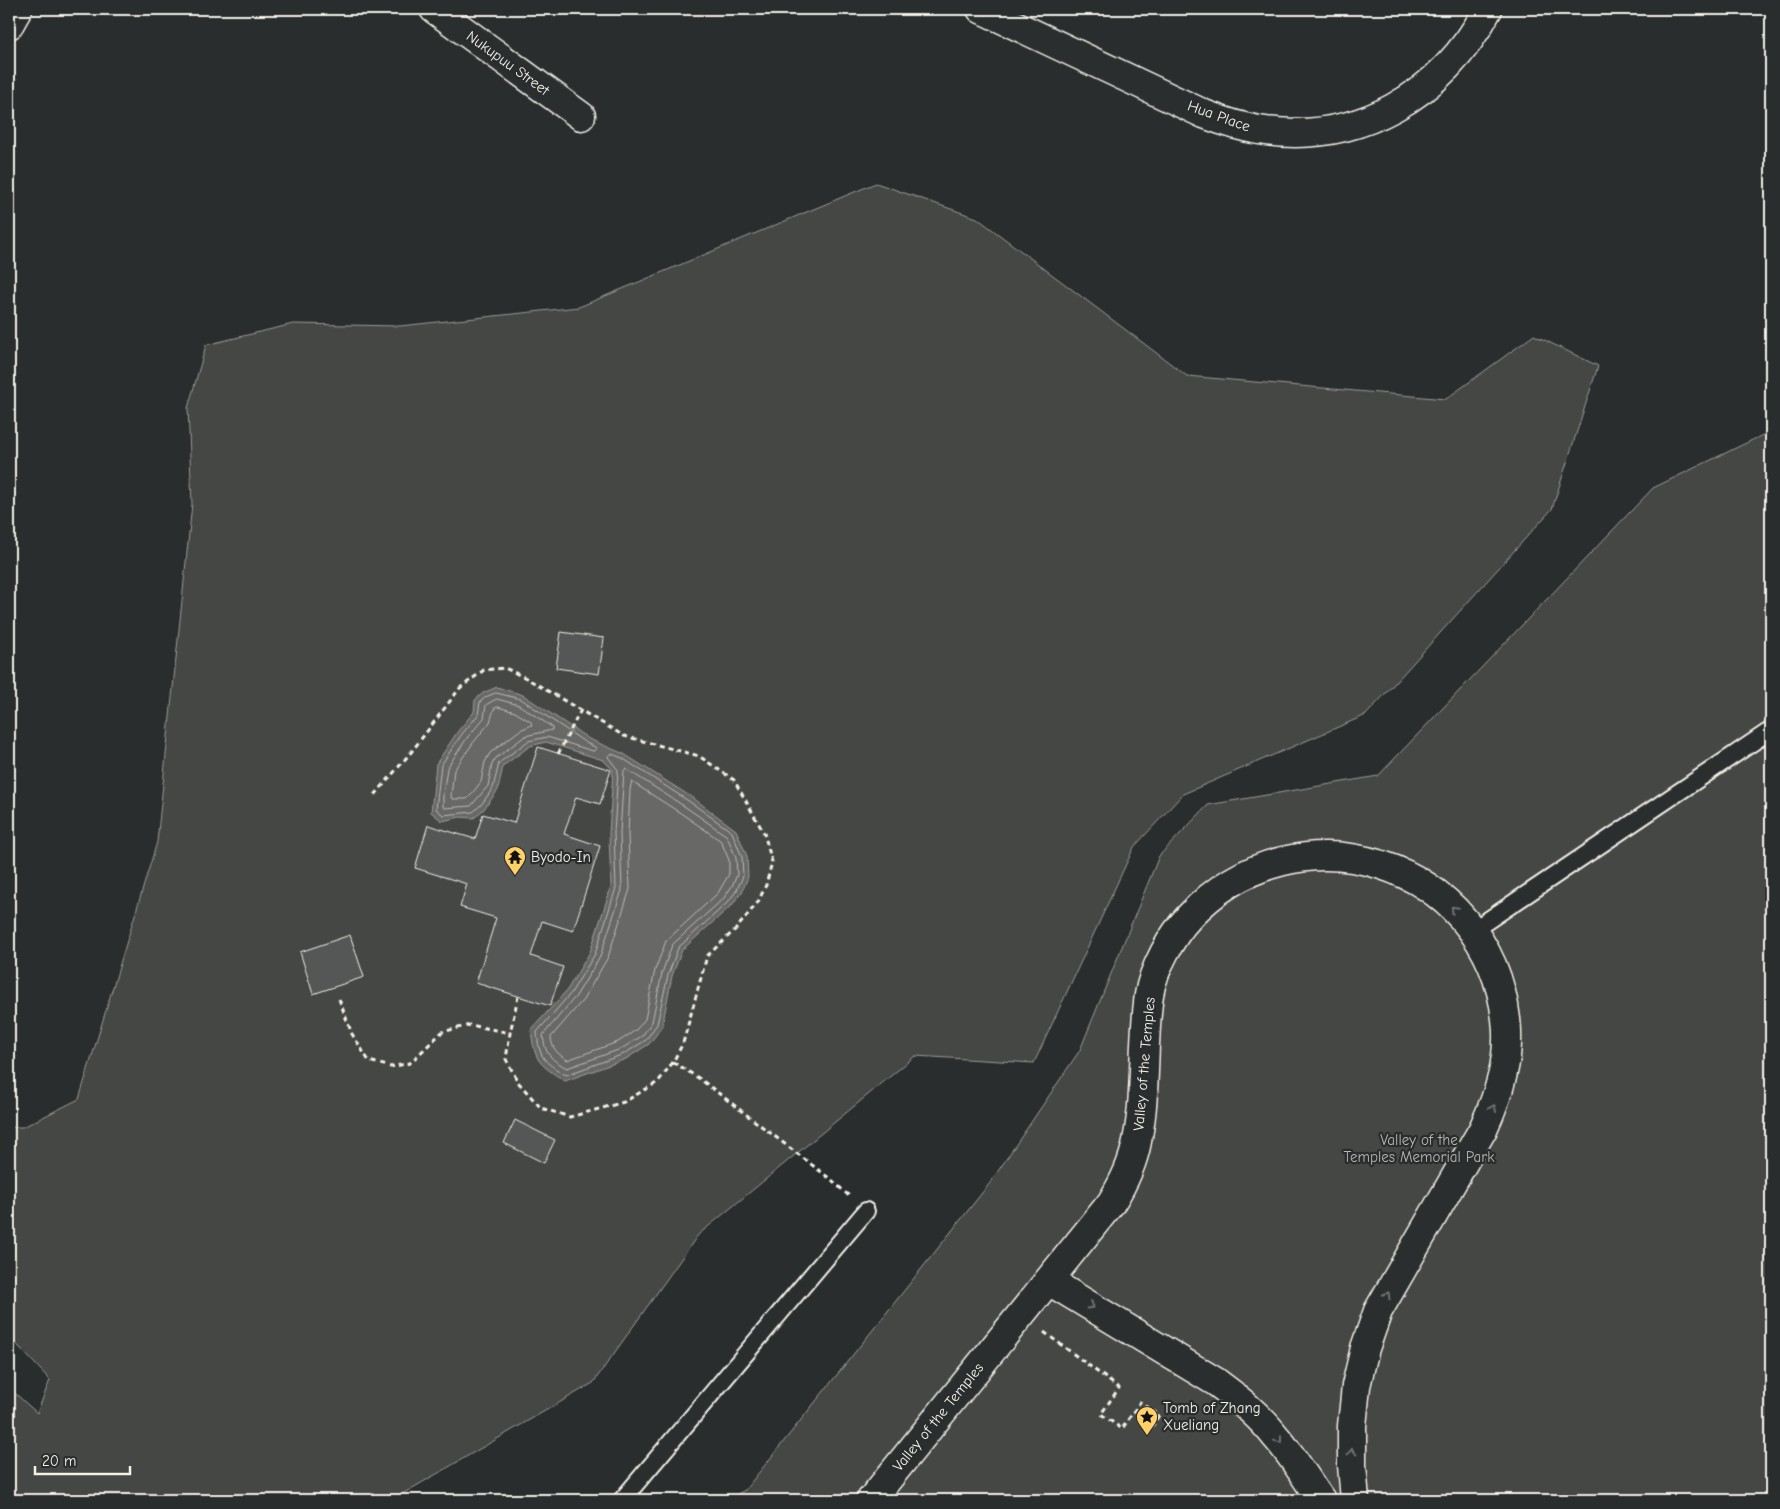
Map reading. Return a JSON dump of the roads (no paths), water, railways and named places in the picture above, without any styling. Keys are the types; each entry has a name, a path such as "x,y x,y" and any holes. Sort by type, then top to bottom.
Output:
{"street":[{"path":"9,24 18,9"},
{"name":"Nukupuu Street","path":"434,9 581,116"},
{"name":"Hua Place","path":"981,9 1204,114 1231,124 1259,130 1288,133 1316,132 1344,127 1371,118 1397,106 1421,91 1443,72 1462,51 1488,9"},
{"name":"Valley of the Temples","path":"871,1500 1112,1203 1122,1185 1131,1165 1140,1125 1149,993 1158,966 1171,941 1188,918 1208,898 1231,881 1256,868 1284,860 1311,856 1340,856 1368,860 1395,869 1420,882 1443,898 1480,941 1493,966 1502,993 1507,1020 1507,1048 1503,1076 1495,1104 1483,1129 1378,1311 1365,1348 1356,1386 1352,1426 1352,1465 1355,1500"},
{"path":"1049,1281 1216,1382 1238,1398 1277,1438 1321,1500"}],"lane":[{"path":"1472,931 1771,730"},
{"path":"622,1500 866,1211"}],"water":[{"path":"497,687 523,695 589,739 624,754 693,798 736,830 747,856 748,877 742,892 732,905 682,950 672,976 662,1027 649,1044 626,1059 565,1081 540,1062 534,1050 531,1030 567,990 590,952 611,887 609,833 613,770 603,760 546,742 530,746 503,766 498,790 484,809 474,818 460,817 442,821 431,812 436,764 458,731 474,712 475,700 483,693"}],"place":[{"name":"Byodo-In","path":"515,876"},
{"name":"Tomb of Zhang Xueliang","path":"1147,1436"}],"park label":[{"name":"Valley of the Temples Memorial Park","path":"1419,1148"}]}
